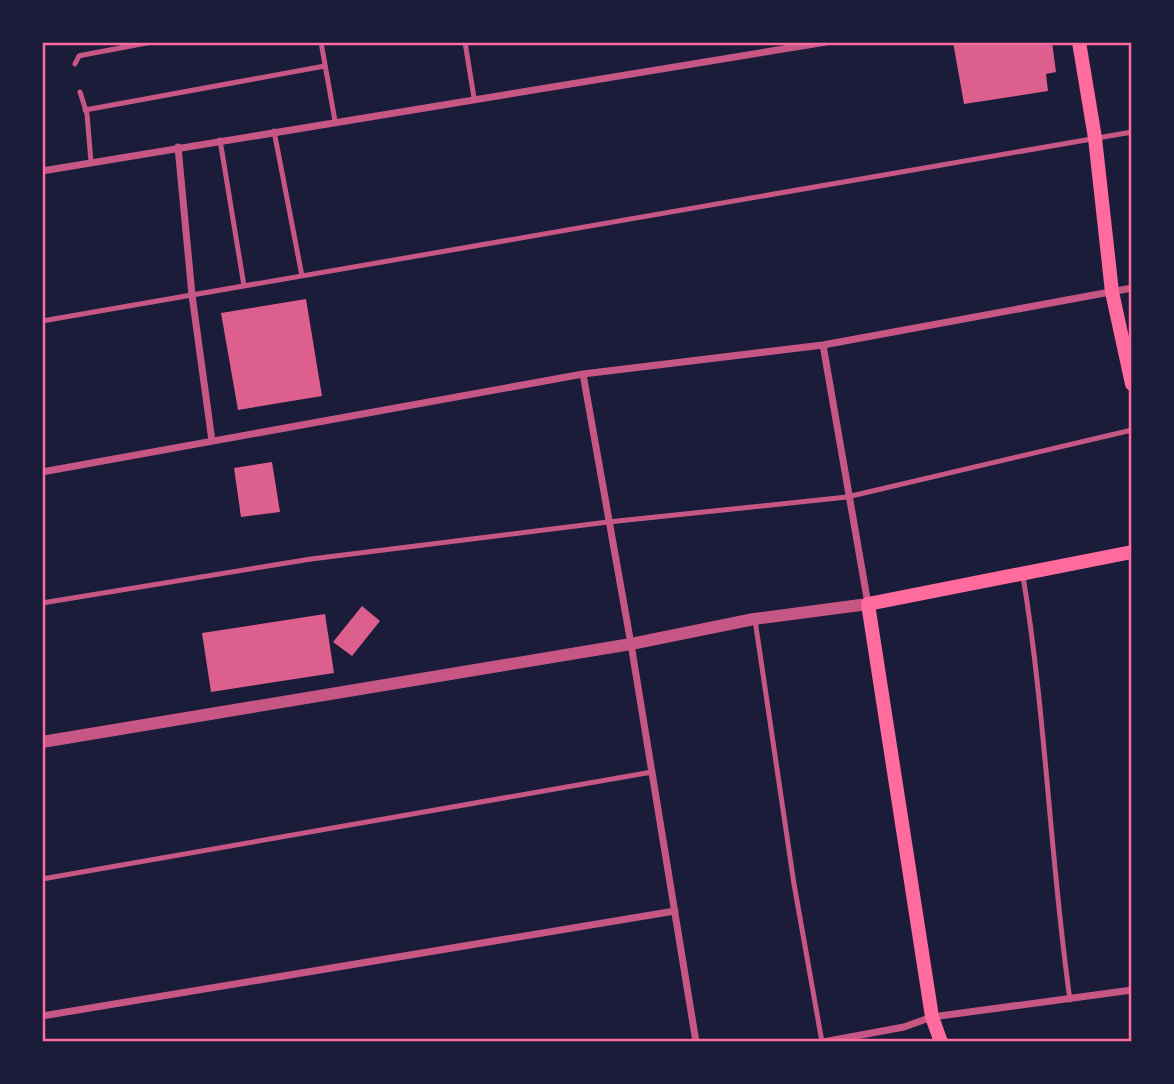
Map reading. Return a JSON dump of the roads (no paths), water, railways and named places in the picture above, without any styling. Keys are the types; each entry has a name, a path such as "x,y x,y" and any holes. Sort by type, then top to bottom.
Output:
{"main road":[{"path":"1079,42 1095,138 1112,292 1132,384"},
{"path":"941,1042 932,1017 868,604 1132,552"}],"street":[{"path":"42,171 826,42"},
{"path":"178,147 192,295 212,440"},
{"path":"42,472 583,374 823,345 1132,288"},
{"path":"42,742 631,644 754,619 868,604 847,497 823,345"},
{"path":"583,374 631,644 696,1042"},
{"path":"42,1016 675,911"},
{"path":"823,1042 904,1027 932,1017 1132,990"}],"lane":[{"path":"75,64 79,56 152,42"},
{"path":"321,42 335,121"},
{"path":"465,42 474,98"},
{"path":"85,110 325,66"},
{"path":"80,92 85,110 91,162"},
{"path":"274,131 302,276"},
{"path":"42,321 1132,132"},
{"path":"220,140 244,286"},
{"path":"42,603 311,559 608,522 847,497 1132,430"},
{"path":"1023,572 1044,742 1058,914 1070,1000"},
{"path":"754,619 823,1042"},
{"path":"42,879 652,772"}]}
